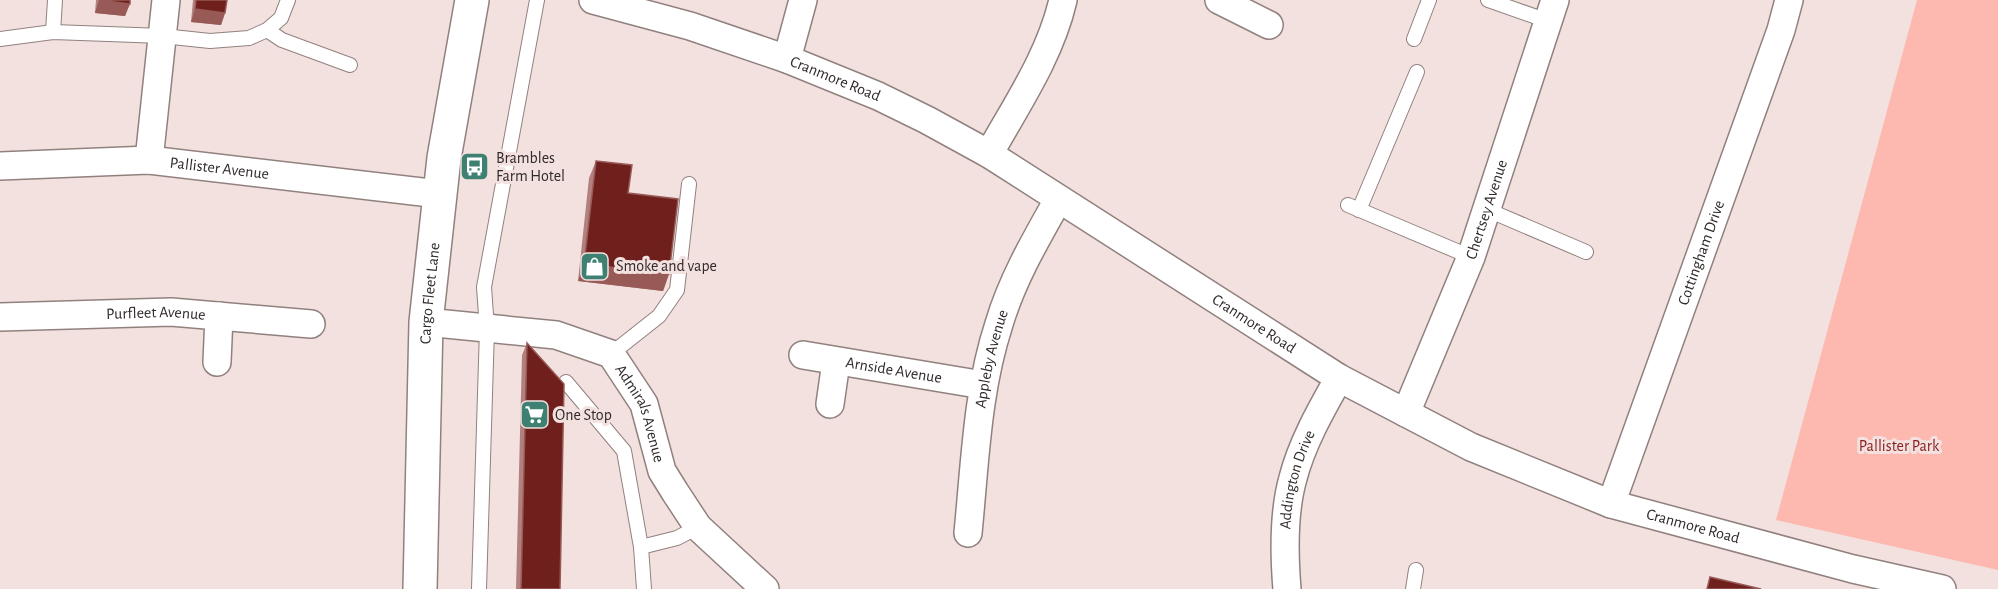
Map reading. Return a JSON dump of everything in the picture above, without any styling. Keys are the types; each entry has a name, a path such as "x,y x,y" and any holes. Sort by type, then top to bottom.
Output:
{"main road":[{"name":"Cargo Fleet Lane","path":"420,589 426,322 439,194 472,0"}],"street":[{"path":"149,160 166,0"},
{"name":"Cranmore Road","path":"593,0 690,26 787,59 878,96 989,154 1339,378 1472,447 1611,504 1853,569 1942,589"},
{"path":"787,59 803,0"},
{"path":"989,154 1038,66 1057,23 1063,0"},
{"path":"1219,0 1269,25"},
{"name":"Cottingham Drive","path":"1611,504 1781,30 1789,0"},
{"name":"Chertsey Avenue","path":"1406,413 1471,257 1552,10"},
{"name":"Pallister Avenue","path":"0,166 149,160 439,194"},
{"name":"Appleby Avenue","path":"968,533 983,385 999,324 1013,286 1058,200"},
{"name":"Purfleet Avenue","path":"0,317 171,312 311,324"},
{"path":"217,362 219,316"},
{"name":"Admirals Avenue","path":"426,322 556,335 610,354 644,404 662,471 698,527 765,589"},
{"name":"Arnside Avenue","path":"803,355 983,385"},
{"path":"830,404 836,362"},
{"name":"Addington Drive","path":"1287,589 1286,537 1292,481 1315,422 1339,378"}],"lane":[{"path":"53,32 55,0"},
{"path":"0,39 53,32 163,36 210,41 249,38 267,30 281,18 288,0"},
{"path":"479,589 487,329 484,287 537,0"},
{"path":"1414,39 1429,0"},
{"path":"1488,0 1552,10"},
{"path":"267,30 282,40 350,65"},
{"path":"1417,72 1353,207 1471,257"},
{"path":"610,354 639,334 659,316 677,290 688,184"},
{"path":"1488,210 1586,252"},
{"path":"566,382 624,451 641,547 644,589"},
{"path":"641,547 677,538 698,527"},
{"path":"1413,589 1416,570"}],"green space":[{"name":"Pallister Park","path":"1917,0 1998,0 1998,570 1776,520"}],"building":[{"path":"99,0 130,0 130,4"},
{"path":"196,0 227,0 225,13 195,9"},
{"path":"596,161 632,165 628,193 678,199 669,274 584,264"},
{"path":"527,343 564,384 560,589 521,589"},
{"path":"1710,577 1761,589 1707,589"}],"place":[{"name":"Brambles Farm Hotel","path":"475,167"},
{"name":"Smoke and vape","path":"595,266"},
{"name":"One Stop","path":"534,415"}]}
